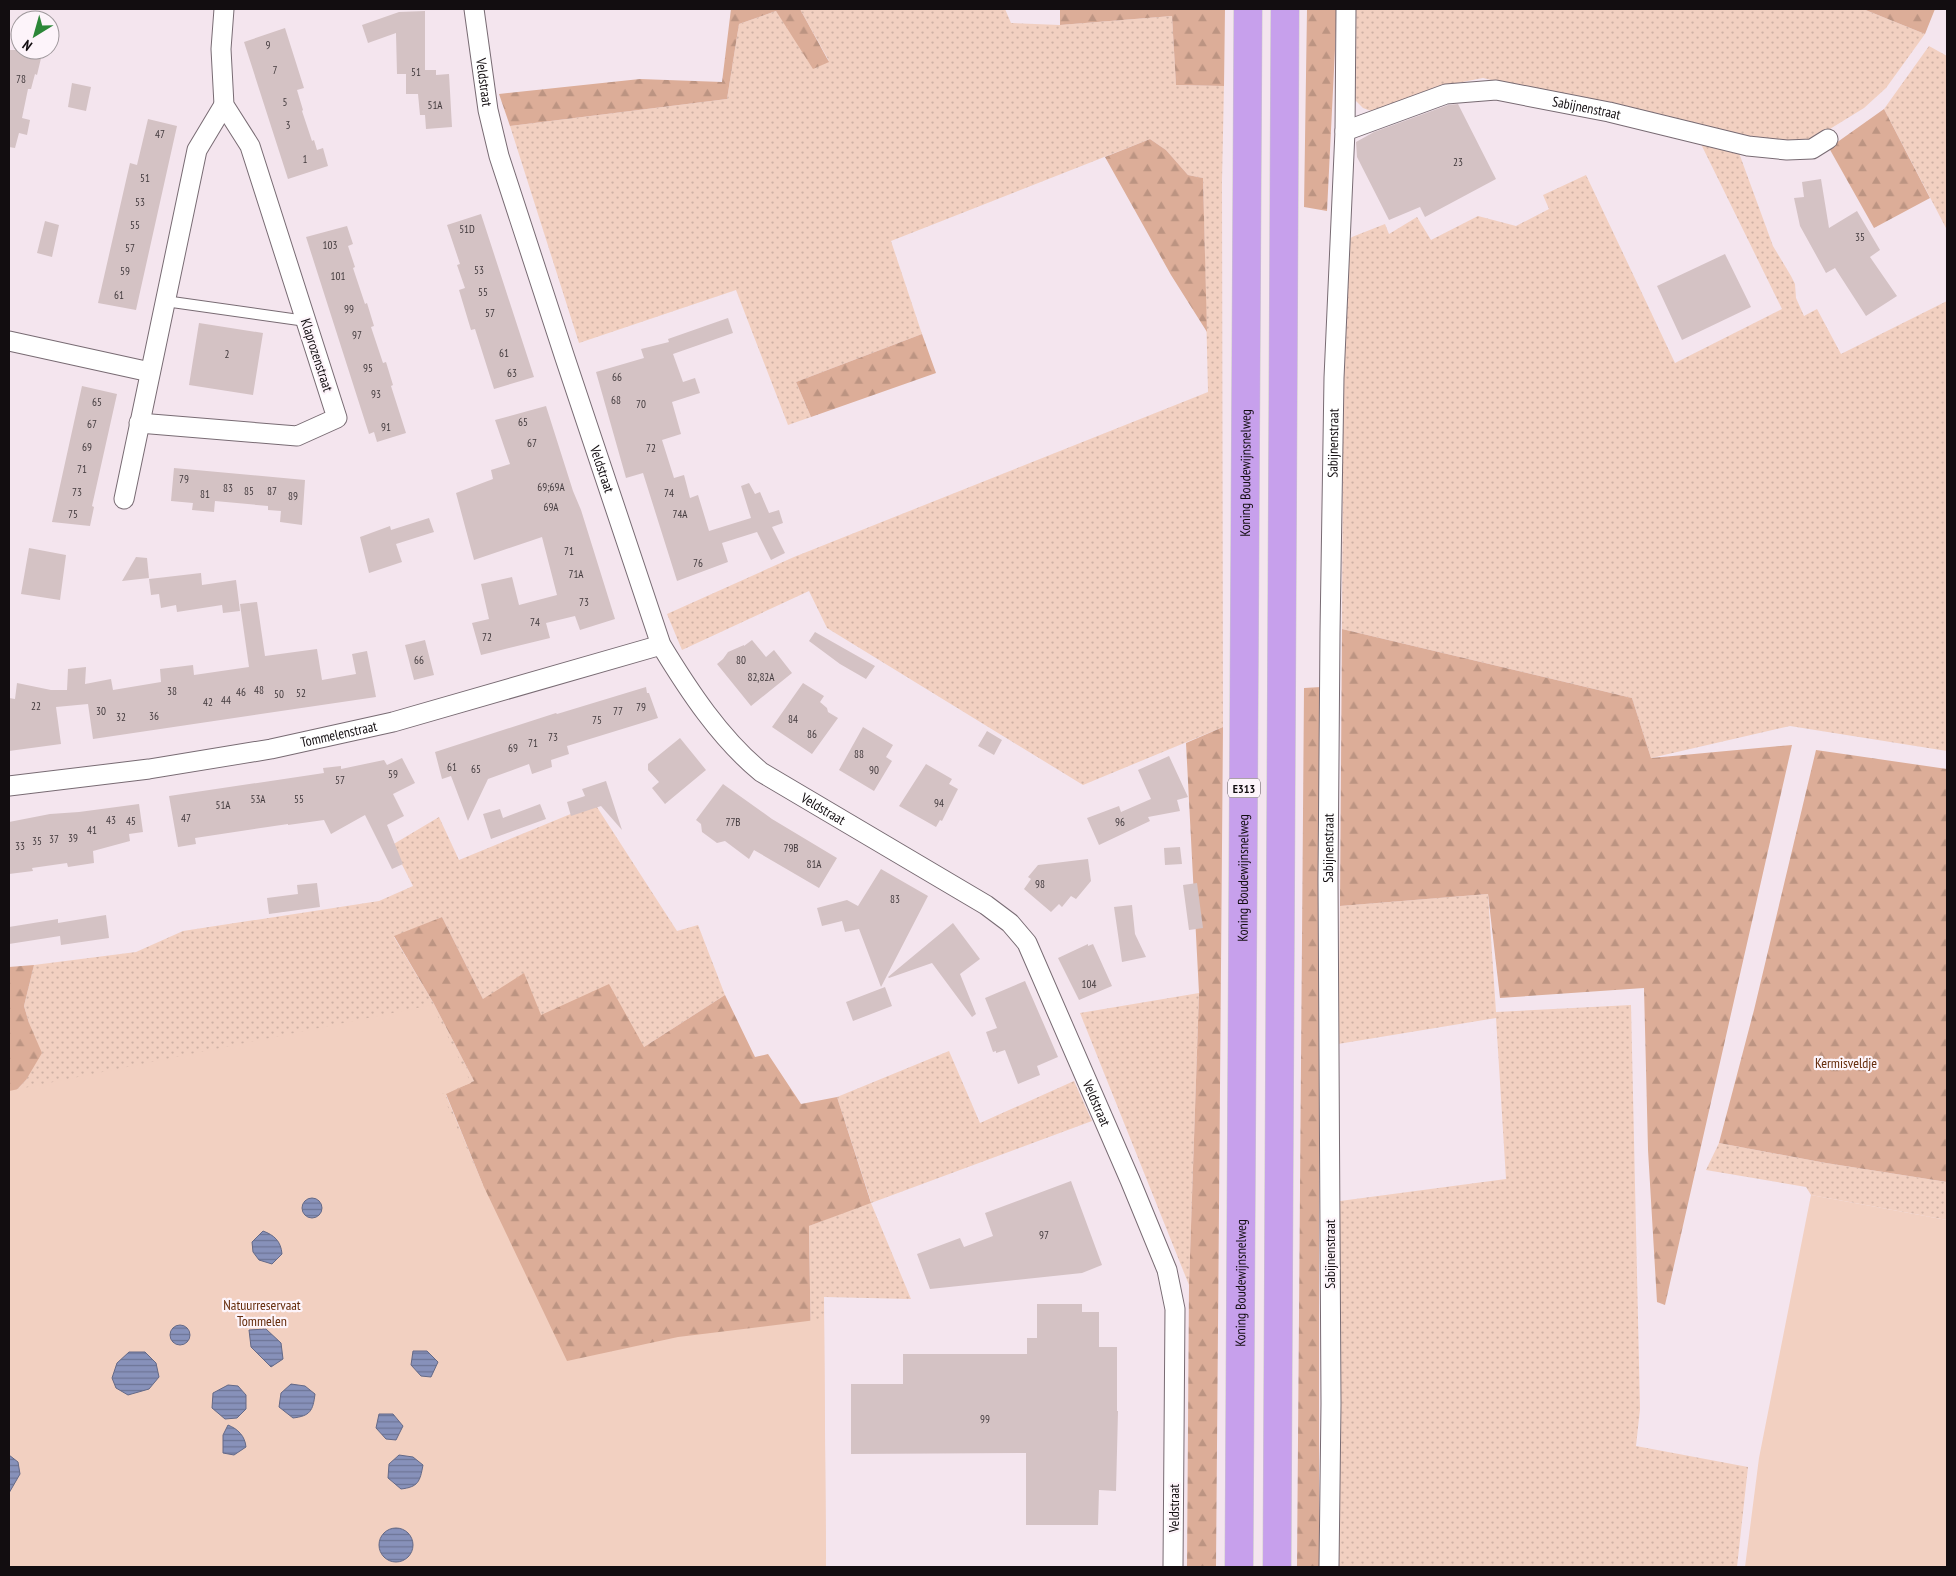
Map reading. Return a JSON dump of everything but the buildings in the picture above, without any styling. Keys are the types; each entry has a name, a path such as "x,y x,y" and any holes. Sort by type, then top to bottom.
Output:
{"highway":[{"name":"Koning Boudewijnsnelweg","path":"1239,1567 1248,9"},
{"name":"E313","path":"1276,1567 1285,9"}],"street":[{"name":"Klaprozenstraat","path":"139,423 297,436 337,418 250,146 224,105 221,50 224,9"},
{"name":"Veldstraat","path":"474,9 487,100 500,156 661,645 677,672 729,742 750,762 770,776 986,905 1010,922 1028,943 1167,1270 1175,1309 1173,1567"},
{"name":"Sabijnenstraat","path":"1329,1567 1328,898 1330,643 1334,378 1345,131 1346,9"},
{"name":"Sabijnenstraat","path":"1345,131 1446,94 1496,90 1609,112 1748,146 1788,150 1812,149 1828,139"},
{"path":"124,499 197,150 224,105"},
{"path":"9,340 150,372"},
{"name":"Tommelenstraat","path":"9,786 148,769 280,747 393,722 661,645"}],"lane":[{"path":"165,301 306,321"}],"green space":[{"path":"731,9 800,9 829,62 813,69 776,11 739,24 727,99 510,126 499,94 640,79 722,82"},
{"path":"800,9 1005,9 1011,23 1060,25 1172,16 1176,85 1224,86 1222,181 1223,727 1083,785 827,628 809,591 682,650 667,614 794,557 1208,392 1203,178 1188,175 1166,150 1150,139 891,241 922,334 796,382 811,417 788,425 736,290 579,343 510,126 727,99 739,24 776,11 829,61"},
{"path":"1060,9 1225,9 1224,86 1176,85 1172,16 1060,25"},
{"path":"1307,9 1337,9 1327,211 1304,207"},
{"path":"1356,9 1863,9 1925,34 1886,88 1864,108 1812,140 1753,142 1483,78 1452,84 1374,112 1363,108 1355,100"},
{"path":"1863,9 1935,9 1925,34"},
{"path":"1929,46 1947,56 1947,230 1884,109"},
{"path":"1884,109 1930,198 1874,228 1829,148"},
{"path":"1150,139 1166,150 1188,175 1203,178 1207,332 1171,275 1105,157"},
{"path":"1699,140 1739,153 1773,246 1795,284 1796,298 1804,316 1817,309 1841,354 1947,301 1947,751 1790,726 1651,758 1632,698 1342,629 1344,259 1346,242 1352,237 1385,224 1389,234 1417,217 1431,240 1478,216 1516,226 1549,209 1543,195 1586,175 1675,363 1782,309"},
{"path":"922,334 936,373 811,417 796,382"},
{"path":"1342,629 1632,698 1651,758 1792,745 1665,1305 1657,1302 1648,1150 1644,988 1500,998 1488,894 1340,906"},
{"path":"1321,687 1319,836 1319,1567 1297,1567 1304,688"},
{"path":"1223,727 1216,1567 1187,1567 1189,1285 1199,993 1186,743"},
{"name":"Kermisveldje","path":"1816,750 1947,769 1947,1182 1826,1163 1719,1143 1754,1010"},
{"name":"Natuurreservaat Tommelen","path":"595,804 677,931 698,925 725,995 644,1047 483,999 442,917 394,937 434,1004 474,1081 446,1095 483,1185 567,1362 814,1547 809,1226 871,1202 837,1097 949,1051 980,1123 1074,1081 1092,1121 871,1203 911,1299 824,1297 826,1559 681,1567 9,1567 9,1098 26,1080 29,1023 24,1006 34,965 136,952 183,931 379,901 413,886 392,845 439,817 459,860"},
{"path":"1488,894 1496,1012 1631,1005 1640,1409 1636,1446 1748,1467 1737,1567 1337,1567 1340,1201 1506,1179 1496,1018 1338,1044 1340,906"},
{"path":"442,917 483,999 524,973 541,1015 609,984 644,1047 725,995 755,1057 768,1054 801,1104 837,1097 871,1203 809,1226 814,1547 9,1251 483,1185 446,1094 474,1081 434,1004 394,936"},
{"path":"34,965 24,1006 42,1053 26,1080 9,1098 9,967"},
{"path":"1199,993 1189,1285 1080,1013"},
{"name":"Natuurreservaat Tommelen","path":"432,1005 471,1083 442,1094 567,1361 678,1337 824,1319 826,1567 9,1567 9,1091"},
{"path":"1719,1143 1826,1163 1947,1182 1947,1220 1811,1195 1806,1187 1706,1170"},
{"path":"1811,1195 1947,1220 1947,1567 1745,1567 1759,1458"}],"water":[{"path":"312,1198 319,1201 322,1208 319,1215 312,1218 305,1215 302,1208 305,1201"},
{"path":"263,1231 270,1234 280,1245 282,1254 272,1264 259,1260 253,1252 252,1242"},
{"path":"180,1325 187,1328 190,1335 187,1342 180,1345 173,1342 170,1335 173,1328"},
{"path":"266,1329 281,1343 283,1359 271,1367 251,1347 249,1330"},
{"path":"413,1351 427,1351 438,1362 431,1377 421,1376 411,1365"},
{"path":"129,1352 145,1352 156,1363 159,1377 149,1389 128,1395 116,1388 112,1378 117,1363"},
{"path":"291,1384 305,1386 315,1394 312,1409 303,1416 293,1418 279,1407 281,1393"},
{"path":"228,1385 238,1386 246,1395 246,1409 237,1418 225,1419 212,1408 213,1393"},
{"path":"379,1414 393,1414 403,1426 396,1440 386,1439 376,1428"},
{"path":"228,1425 240,1433 246,1447 234,1455 223,1453 223,1435"},
{"path":"9,1455 18,1462 20,1474 9,1493"},
{"path":"399,1455 413,1457 423,1465 419,1480 411,1487 401,1489 388,1478 389,1464"},
{"path":"396,1528 403,1529 408,1533 412,1538 412,1552 408,1557 403,1561 396,1562 389,1561 384,1557 380,1552 379,1545 380,1538 384,1533 389,1529"}]}
